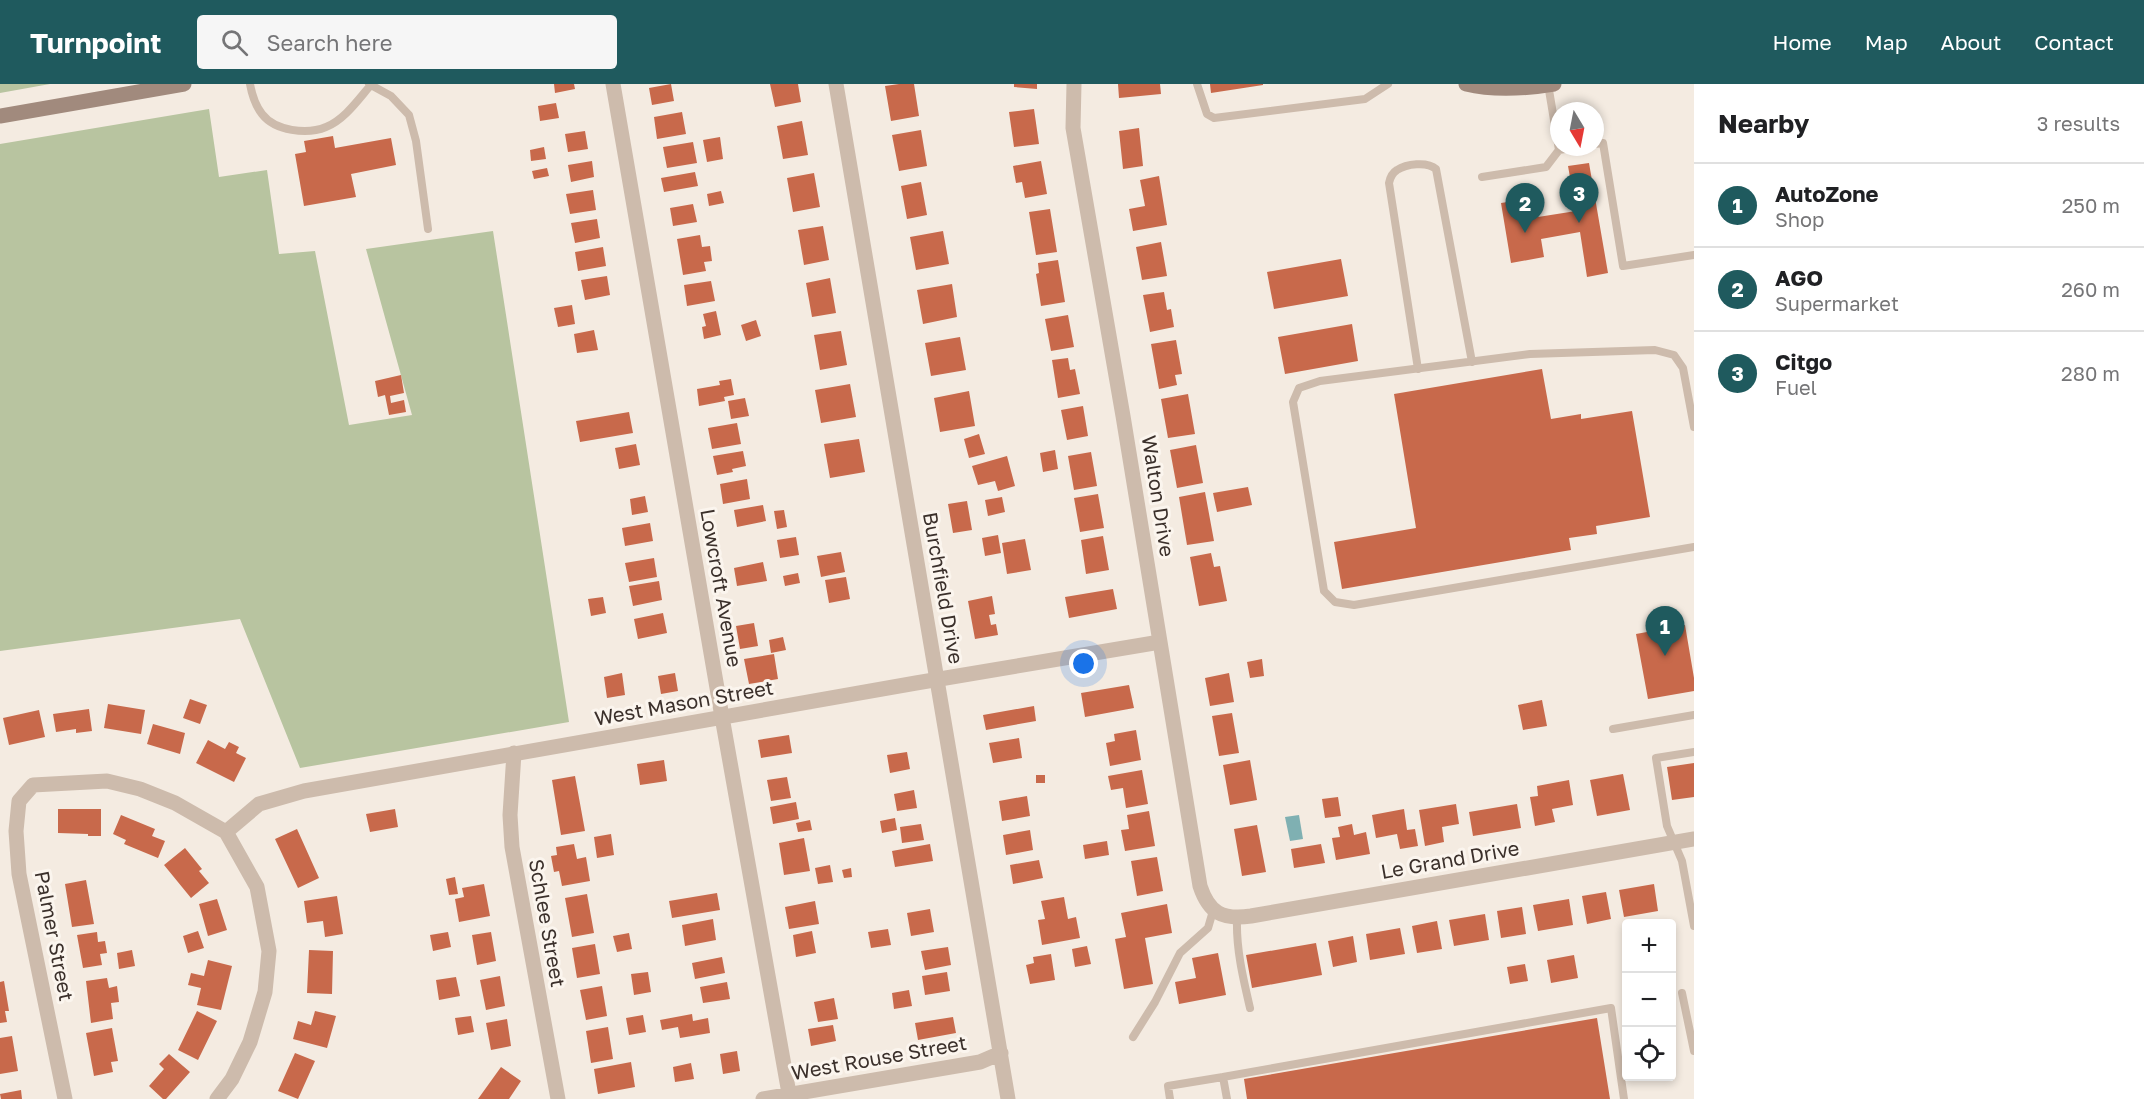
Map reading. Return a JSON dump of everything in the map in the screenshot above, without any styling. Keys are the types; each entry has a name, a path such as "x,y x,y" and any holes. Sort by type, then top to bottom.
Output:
{"street":[{"path":"0,116 184,84"},
{"name":"Lowcroft Avenue","path":"613,84 790,1097"},
{"name":"Burchfield Drive","path":"836,84 1008,1099"},
{"name":"Walton Drive","path":"1074,84 1073,128 1200,886 1205,900 1214,911"},
{"path":"1466,84 1484,88 1550,84"},
{"name":"West Mason Street","path":"226,832 259,804 304,791 1160,642"},
{"name":"Schlee Street","path":"514,753 510,815 512,847 558,1099"},
{"name":"Palmer Street","path":"65,1099 19,874 16,831 19,801 33,785 107,782 141,789 175,803 226,832"},
{"path":"217,1099 232,1079 250,1042 265,992 270,951 257,887 226,832"},
{"name":"Le Grand Drive","path":"1214,911 1237,918 1694,839"},
{"name":"West Rouse Street","path":"763,1099 790,1097 980,1062 1001,1053"}],"lane":[{"path":"250,84 255,102 263,116 280,126 298,131 325,128 336,121 370,85 391,96 409,115 416,141 428,229"},
{"path":"1197,84 1207,114 1214,118 1365,99 1388,84"},
{"path":"1550,84 1552,102"},
{"path":"1604,149 1623,266 1694,255"},
{"path":"1482,177 1546,167 1554,156"},
{"path":"1418,369 1389,183 1392,175 1398,169 1424,164 1436,169 1472,362"},
{"path":"1694,427 1683,368 1674,355 1655,350 1530,354 1320,381 1299,388 1293,402 1324,591 1335,602 1354,605 1694,547"},
{"path":"1684,374 1694,372"},
{"path":"1613,729 1694,715"},
{"path":"1694,752 1656,758 1667,825 1682,861 1694,926"},
{"path":"1133,1037 1155,1002 1180,952 1208,928 1214,911"},
{"path":"1237,918 1236,937 1250,1008"},
{"path":"1682,993 1694,1051"},
{"path":"1170,1099 1168,1086 1611,1008 1624,1099"},
{"path":"1223,1077 1227,1099"}],"green space":[{"path":"0,84 50,84 0,93"},
{"path":"209,109 219,177 267,170 279,254 315,251 349,425 412,415 366,249 493,231 569,722 300,768 240,619 0,651 0,144"}],"water":[{"path":"1299,815 1303,839 1290,841 1285,817"}],"building":[{"path":"554,84 574,84 575,89 555,93"},
{"path":"671,84 674,101 652,105 649,88"},
{"path":"770,84 798,84 801,102 775,107"},
{"path":"914,84 919,116 891,121 885,86"},
{"path":"1014,84 1037,84 1037,89 1014,87"},
{"path":"1118,84 1160,84 1161,94 1119,98"},
{"path":"1210,84 1263,84 1263,85 1211,93"},
{"path":"556,103 559,118 540,121 538,106"},
{"path":"1034,109 1039,144 1014,147 1009,112"},
{"path":"682,112 686,134 657,139 654,117"},
{"path":"802,121 808,155 783,159 777,126"},
{"path":"1139,128 1143,166 1123,169 1119,131"},
{"path":"921,130 927,166 899,171 892,135"},
{"path":"585,131 588,149 568,152 565,134"},
{"path":"333,136 335,148 391,138 396,165 351,174 356,197 304,206 295,154 306,152 304,141"},
{"path":"720,137 723,159 707,162 703,140"},
{"path":"693,142 697,163 667,168 663,147"},
{"path":"544,147 546,159 531,161 530,150"},
{"path":"592,161 594,177 571,182 568,165"},
{"path":"1041,161 1047,194 1025,198 1022,182 1016,183 1013,166"},
{"path":"1589,163 1608,273 1587,277 1580,232 1541,239 1544,257 1511,263 1501,203 1534,198 1538,217 1576,211 1568,166"},
{"path":"547,168 549,176 534,179 532,171"},
{"path":"695,172 698,186 664,192 661,178"},
{"path":"814,173 820,207 793,212 787,178"},
{"path":"1159,176 1167,225 1133,231 1129,209 1145,206 1140,180"},
{"path":"921,182 927,215 907,219 901,186"},
{"path":"593,190 596,210 570,214 566,194"},
{"path":"721,191 724,203 709,206 707,194"},
{"path":"693,204 697,222 673,226 670,208"},
{"path":"1050,209 1057,252 1036,255 1029,212"},
{"path":"597,219 600,238 575,243 571,223"},
{"path":"823,226 829,260 804,265 798,230"},
{"path":"943,231 949,264 916,270 910,237"},
{"path":"700,235 702,247 710,246 712,261 704,262 706,271 683,275 677,239"},
{"path":"1161,242 1167,276 1142,280 1136,247"},
{"path":"603,247 606,266 578,271 575,252"},
{"path":"1341,259 1348,296 1274,309 1267,272"},
{"path":"1058,260 1065,302 1041,306 1036,274 1039,273 1038,263"},
{"path":"607,276 610,295 585,300 581,280"},
{"path":"830,278 836,313 812,317 806,283"},
{"path":"711,281 715,301 687,306 684,285"},
{"path":"952,284 957,317 923,324 917,290"},
{"path":"1164,292 1167,310 1171,309 1174,327 1150,332 1143,295"},
{"path":"572,305 575,324 558,327 554,308"},
{"path":"716,311 721,335 704,339 702,327 706,326 703,314"},
{"path":"1068,315 1074,347 1051,351 1045,319"},
{"path":"756,320 761,336 746,341 741,325"},
{"path":"1352,324 1358,361 1285,374 1278,337"},
{"path":"594,330 598,350 577,353 574,334"},
{"path":"841,331 847,365 820,370 814,335"},
{"path":"960,337 966,370 931,376 925,343"},
{"path":"1176,340 1182,374 1175,375 1177,385 1159,389 1151,344"},
{"path":"1068,358 1070,370 1075,369 1080,394 1058,398 1052,360"},
{"path":"1542,369 1551,419 1581,414 1581,419 1632,411 1650,517 1596,526 1597,534 1569,538 1571,550 1342,589 1334,542 1416,528 1394,394"},
{"path":"401,375 404,393 390,396 391,403 404,400 406,412 389,415 385,395 378,397 375,381"},
{"path":"731,379 734,395 724,397 725,401 699,406 697,389 720,385 719,381"},
{"path":"850,384 856,417 821,423 815,390"},
{"path":"969,391 975,426 940,432 934,398"},
{"path":"1188,394 1195,434 1168,438 1161,399"},
{"path":"745,398 749,416 731,419 728,401"},
{"path":"1083,406 1088,436 1067,440 1061,410"},
{"path":"629,412 633,433 580,442 576,421"},
{"path":"737,423 741,444 712,449 708,428"},
{"path":"979,434 985,454 969,458 964,439"},
{"path":"859,439 865,472 830,478 824,444"},
{"path":"636,444 640,465 619,469 615,448"},
{"path":"1196,445 1203,483 1177,488 1170,450"},
{"path":"1055,450 1058,469 1043,472 1040,453"},
{"path":"743,451 746,466 732,469 733,472 717,475 713,456"},
{"path":"1091,452 1097,486 1074,490 1068,456"},
{"path":"1007,456 1015,486 998,491 995,481 978,485 972,466"},
{"path":"747,479 750,499 723,504 720,484"},
{"path":"1248,487 1252,505 1217,512 1213,493"},
{"path":"1205,492 1214,541 1187,545 1179,497"},
{"path":"1098,494 1104,528 1080,532 1074,498"},
{"path":"645,496 648,512 632,515 630,499"},
{"path":"1002,497 1005,512 988,516 985,500"},
{"path":"967,501 972,530 953,533 948,504"},
{"path":"763,505 766,521 737,527 734,510"},
{"path":"784,510 787,527 777,529 774,511"},
{"path":"650,523 653,541 625,546 622,528"},
{"path":"998,535 1001,553 985,556 982,538"},
{"path":"1103,536 1109,570 1086,574 1081,540"},
{"path":"796,537 799,555 780,558 777,540"},
{"path":"1025,539 1031,570 1007,574 1002,543"},
{"path":"841,552 845,572 821,577 817,556"},
{"path":"1211,553 1214,567 1220,566 1227,601 1199,606 1190,557"},
{"path":"654,558 657,577 629,582 625,563"},
{"path":"763,562 767,581 737,586 734,568"},
{"path":"798,573 800,583 785,586 783,576"},
{"path":"846,577 850,599 829,603 825,580"},
{"path":"659,581 662,600 633,606 629,586"},
{"path":"1113,589 1117,609 1069,618 1065,597"},
{"path":"992,596 995,614 989,615 991,625 996,624 998,635 975,639 968,601"},
{"path":"603,597 606,613 591,616 588,599"},
{"path":"663,613 667,633 638,639 634,619"},
{"path":"754,623 758,646 740,649 736,626"},
{"path":"1685,625 1694,691 1648,699 1636,634"},
{"path":"783,637 786,650 771,653 769,640"},
{"path":"774,654 778,679 749,684 744,659"},
{"path":"1262,659 1264,676 1250,678 1247,662"},
{"path":"622,673 625,695 607,698 604,677"},
{"path":"675,673 678,691 661,694 658,676"},
{"path":"1229,673 1234,702 1210,706 1205,678"},
{"path":"1129,685 1134,708 1085,717 1081,693"},
{"path":"190,699 207,705 200,724 183,718"},
{"path":"1542,700 1547,726 1523,730 1518,705"},
{"path":"108,704 145,710 141,734 104,728"},
{"path":"1034,706 1036,721 986,730 983,715"},
{"path":"89,709 92,731 76,733 76,729 56,732 53,714"},
{"path":"39,710 45,737 9,745 3,718"},
{"path":"1232,713 1239,753 1219,756 1212,716"},
{"path":"153,724 185,733 180,754 147,744"},
{"path":"1136,730 1141,760 1110,766 1106,743 1115,741 1114,734"},
{"path":"789,735 792,753 761,758 758,740"},
{"path":"1019,738 1022,758 993,763 989,743"},
{"path":"208,740 225,749 229,742 239,747 236,753 246,758 234,782 196,763"},
{"path":"907,752 910,769 890,773 887,755"},
{"path":"664,760 667,781 640,785 637,764"},
{"path":"1250,760 1257,800 1230,805 1223,765"},
{"path":"1694,763 1694,797 1672,800 1667,767"},
{"path":"1142,770 1148,804 1126,808 1123,788 1111,790 1108,776"},
{"path":"1623,774 1630,810 1597,816 1590,780"},
{"path":"1036,775 1045,775 1045,783 1036,783"},
{"path":"575,776 585,831 561,835 552,780"},
{"path":"787,777 791,798 771,801 767,780"},
{"path":"1569,780 1573,805 1552,809 1555,822 1535,826 1530,797 1538,796 1537,786"},
{"path":"914,790 917,808 897,811 894,794"},
{"path":"1027,796 1030,816 1002,821 999,801"},
{"path":"1338,797 1341,816 1325,818 1322,799"},
{"path":"796,802 799,819 773,824 770,807"},
{"path":"1456,804 1459,824 1442,827 1444,842 1425,846 1419,810"},
{"path":"1517,804 1521,828 1473,836 1469,812"},
{"path":"58,809 101,809 101,836 58,833"},
{"path":"395,809 398,827 370,832 366,814"},
{"path":"1404,809 1407,830 1415,829 1418,846 1400,849 1397,834 1376,838 1372,815"},
{"path":"1149,811 1155,846 1125,851 1121,830 1129,829 1127,815"},
{"path":"121,815 155,829 152,836 165,841 158,858 124,844 126,840 113,834"},
{"path":"895,818 897,830 882,833 880,821"},
{"path":"810,820 812,830 798,832 796,823"},
{"path":"921,824 924,840 902,843 900,827"},
{"path":"1352,824 1354,835 1366,832 1370,854 1336,860 1332,838 1340,837 1338,827"},
{"path":"1257,825 1266,872 1242,876 1234,829"},
{"path":"297,829 319,878 298,888 275,839"},
{"path":"1030,830 1033,850 1006,855 1003,835"},
{"path":"611,834 614,855 597,858 594,837"},
{"path":"804,838 810,871 784,875 779,843"},
{"path":"1107,841 1109,855 1085,859 1083,845"},
{"path":"574,844 577,859 586,857 590,881 562,886 559,871 554,872 551,856 557,855 556,847"},
{"path":"930,844 933,861 895,867 892,851"},
{"path":"1321,844 1325,863 1294,868 1291,849"},
{"path":"185,848 202,869 199,871 209,883 191,898 164,865"},
{"path":"1157,857 1163,891 1137,896 1131,861"},
{"path":"1039,860 1043,878 1013,884 1010,865"},
{"path":"830,865 833,882 818,884 815,868"},
{"path":"851,868 852,877 844,878 842,870"},
{"path":"455,877 458,894 449,895 446,879"},
{"path":"86,880 94,924 72,927 65,884"},
{"path":"484,884 490,916 459,922 455,899 464,897 462,888"},
{"path":"1654,884 1658,911 1624,917 1619,890"},
{"path":"1606,892 1611,919 1587,924 1582,896"},
{"path":"717,893 720,910 672,918 669,901"},
{"path":"587,894 594,933 572,937 565,898"},
{"path":"337,896 343,934 325,937 323,921 307,923 304,901"},
{"path":"1064,897 1068,919 1076,917 1080,938 1042,945 1038,920 1045,919 1041,901"},
{"path":"217,899 227,930 208,936 199,904"},
{"path":"1569,899 1573,925 1538,931 1533,905"},
{"path":"815,901 819,924 789,929 785,907"},
{"path":"1167,904 1172,933 1145,938 1153,984 1124,989 1115,939 1126,937 1121,913"},
{"path":"1522,907 1526,934 1501,938 1497,911"},
{"path":"930,909 934,932 911,936 907,913"},
{"path":"1485,914 1489,940 1454,946 1449,920"},
{"path":"713,919 716,940 685,946 682,925"},
{"path":"1437,921 1442,949 1417,953 1412,926"},
{"path":"1400,928 1405,954 1370,960 1366,934"},
{"path":"888,929 891,945 871,948 868,932"},
{"path":"198,931 204,948 188,953 183,936"},
{"path":"812,931 816,953 796,957 793,935"},
{"path":"97,932 98,942 105,941 107,953 100,954 102,965 83,968 77,935"},
{"path":"448,932 451,947 433,951 430,935"},
{"path":"491,932 496,961 477,965 472,935"},
{"path":"629,933 632,949 617,952 613,936"},
{"path":"1353,936 1357,962 1333,967 1328,941"},
{"path":"1316,943 1322,975 1252,988 1246,955"},
{"path":"595,944 600,974 577,978 572,948"},
{"path":"1087,946 1091,964 1075,967 1072,949"},
{"path":"948,947 951,965 925,970 921,951"},
{"path":"132,950 135,966 119,969 117,953"},
{"path":"309,950 333,951 332,994 307,993"},
{"path":"1218,953 1226,995 1179,1004 1175,982 1196,978 1192,958"},
{"path":"1051,954 1055,980 1030,984 1026,965 1034,963 1033,957"},
{"path":"1574,955 1578,978 1551,983 1547,960"},
{"path":"722,957 725,973 695,979 692,963"},
{"path":"208,960 232,966 221,1010 197,1005 201,988 188,985 191,973 204,976"},
{"path":"1525,964 1528,981 1510,984 1507,967"},
{"path":"648,972 651,992 634,995 631,974"},
{"path":"947,972 950,991 925,995 922,976"},
{"path":"500,976 505,1006 486,1010 480,980"},
{"path":"456,977 460,996 439,1000 436,980"},
{"path":"107,978 109,988 117,986 119,1002 111,1003 113,1019 91,1023 86,981"},
{"path":"4,981 9,1011 5,1011 7,1022 0,1023 0,982"},
{"path":"727,982 730,999 703,1003 700,987"},
{"path":"602,986 607,1016 586,1020 580,990"},
{"path":"909,990 912,1006 894,1009 892,993"},
{"path":"834,998 838,1019 818,1022 814,1002"},
{"path":"197,1011 217,1021 198,1060 178,1050"},
{"path":"315,1011 336,1016 327,1048 293,1039 298,1021 311,1025"},
{"path":"692,1014 693,1021 708,1018 710,1033 680,1038 678,1027 662,1030 660,1020"},
{"path":"643,1015 646,1032 629,1035 626,1018"},
{"path":"471,1016 474,1032 458,1035 455,1018"},
{"path":"953,1017 956,1033 918,1040 915,1023"},
{"path":"1597,1018 1610,1099 1247,1099 1244,1079"},
{"path":"507,1019 511,1046 491,1050 486,1023"},
{"path":"833,1025 836,1041 811,1046 808,1029"},
{"path":"608,1027 613,1059 591,1063 586,1031"},
{"path":"112,1028 118,1061 111,1062 113,1072 94,1076 86,1033"},
{"path":"12,1036 18,1071 0,1074 0,1038"},
{"path":"737,1051 740,1071 723,1074 720,1054"},
{"path":"295,1053 315,1061 298,1099 278,1091"},
{"path":"169,1054 190,1072 166,1099 163,1099 149,1086 164,1069 159,1064"},
{"path":"631,1062 635,1087 598,1094 594,1069"},
{"path":"691,1063 694,1079 675,1082 673,1067"},
{"path":"501,1067 521,1081 509,1099 478,1099"},
{"path":"21,1090 22,1099 1,1099 0,1094"}],"place":[{"name":"Citgo","path":"1579,223"},
{"name":"AGO","path":"1525,233"},
{"name":"AutoZone","path":"1665,656"}]}
